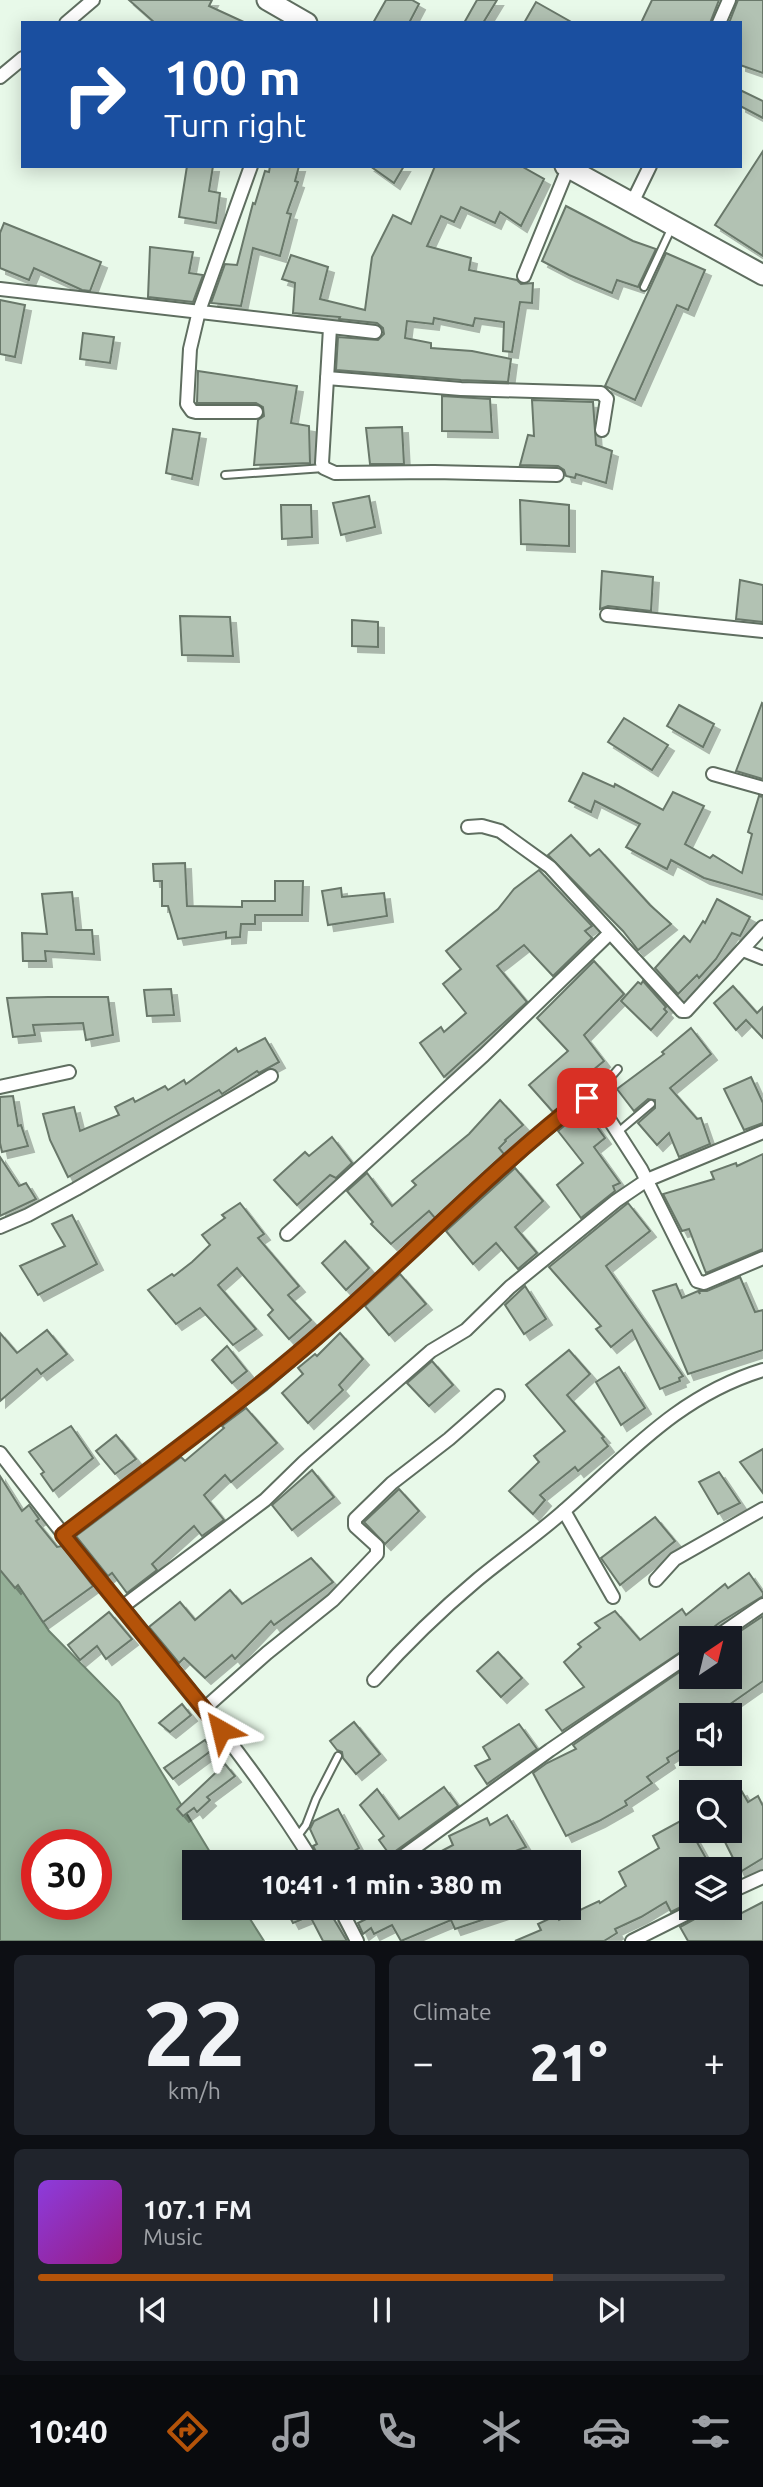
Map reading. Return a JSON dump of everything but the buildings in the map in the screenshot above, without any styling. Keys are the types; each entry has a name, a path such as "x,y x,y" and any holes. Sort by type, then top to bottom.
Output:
{"street":[{"path":"68,21 93,0"},
{"path":"267,0 303,21"},
{"path":"720,21 729,0"},
{"path":"0,77 21,60"},
{"path":"250,168 199,311 189,360 188,408 196,412 256,412"},
{"path":"524,276 566,168"},
{"path":"568,168 763,275"},
{"path":"632,204 649,168"},
{"path":"0,289 375,332"},
{"path":"330,328 321,463 324,468 335,473 557,475"},
{"path":"327,378 461,389 601,393 607,399 602,430"},
{"path":"607,615 763,631"},
{"path":"713,774 763,788"},
{"path":"468,827 482,826 500,831 550,867 682,1011 686,1011 763,927"},
{"path":"287,1234 494,1046 610,933"},
{"path":"744,950 763,958"},
{"path":"0,1087 69,1072"},
{"path":"0,1227 76,1189 271,1076"},
{"path":"63,1535 263,1384 528,1144 581,1100 593,1099 598,1102 618,1132 647,1180 699,1282 704,1283 763,1258"},
{"path":"122,1607 265,1500 304,1462 431,1352 466,1330 510,1287 578,1230 647,1180 763,1132"},
{"path":"374,1680 435,1617 564,1511 629,1451 684,1406 763,1370"},
{"path":"205,1708 333,1600 377,1554 377,1546 355,1526 355,1519 392,1483 449,1440 498,1396"},
{"path":"0,1452 63,1535 205,1708 306,1850"},
{"path":"656,1580 676,1559 763,1509"},
{"path":"564,1511 613,1597"},
{"path":"732,1626 763,1605"},
{"path":"412,1850 561,1742 679,1662"},
{"path":"742,1887 763,1877"},
{"path":"632,1941 679,1918"},
{"path":"346,1920 357,1941"}],"lane":[{"path":"645,287 673,226"},
{"path":"225,475 324,468"},
{"path":"593,1099 618,1069"},
{"path":"618,1132 651,1104"},
{"path":"298,1837 338,1756"}],"shaded area":[{"path":"0,1557 49,1631 119,1702 209,1850 182,1850 182,1920 251,1920 264,1941 0,1941"}],"route":[{"path":"221,1730 63,1535 263,1384 330,1326 482,1184 557,1119 587,1098"}]}
